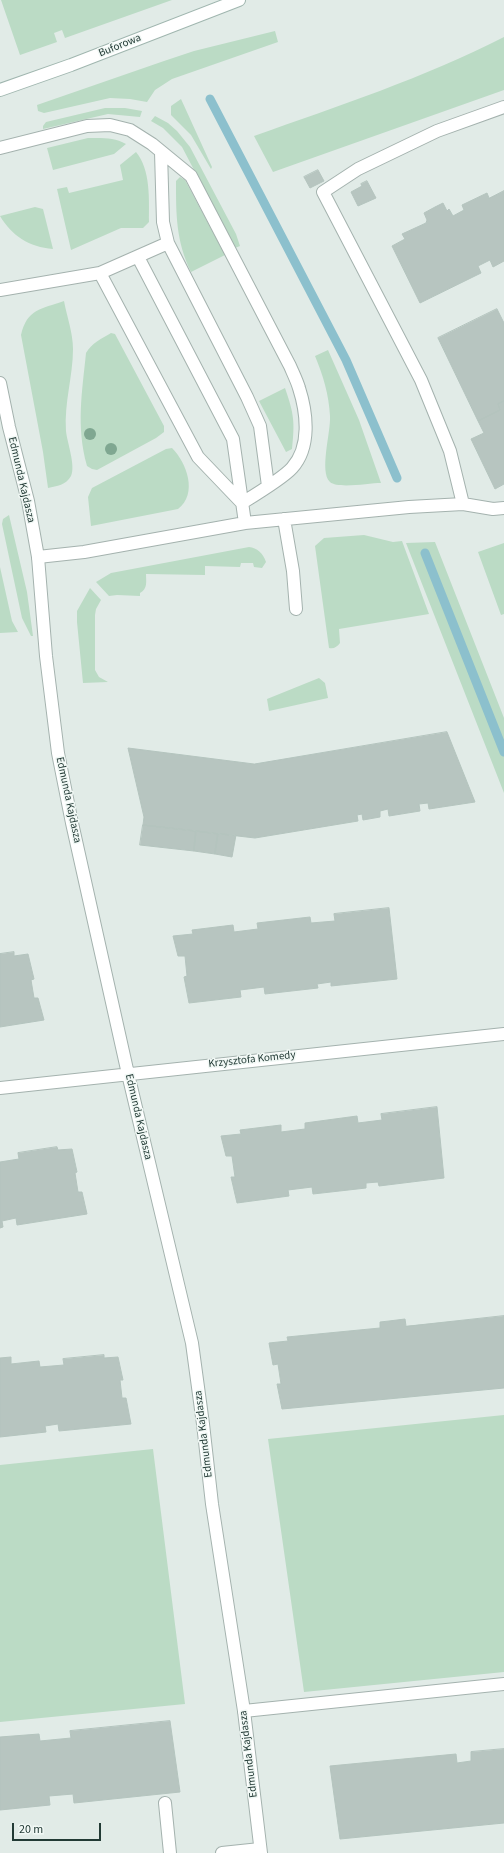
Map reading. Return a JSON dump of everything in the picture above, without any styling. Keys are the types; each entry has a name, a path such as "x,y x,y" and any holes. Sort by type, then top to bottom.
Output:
{"street":[{"name":"Buforowa","path":"0,90 72,65 239,0"},
{"path":"463,504 450,451 421,380 323,192 358,169 437,131 504,107"},
{"path":"0,148 87,126 110,125 130,130 140,135 191,176 290,366 299,387 304,406 306,428 302,451 292,468 242,503"},
{"path":"161,152 163,222 168,243 247,396 260,426 268,486"},
{"path":"0,290 100,273 168,243"},
{"path":"138,257 233,439 245,523"},
{"path":"100,273 198,457 242,503"},
{"name":"Edmunda Kajdasza","path":"0,383 9,428 28,501 38,557 46,656 58,753 128,1074 192,1343 212,1504 244,1711 261,1851"},
{"path":"38,557 84,552 245,523 394,508 463,504 493,509 504,508"},
{"path":"284,519 293,571 296,609"},
{"name":"Krzysztofa Komedy","path":"0,1088 504,1034"},
{"path":"244,1711 504,1684"},
{"path":"164,1803 170,1853"},
{"path":"222,1853 261,1851"}],"green space":[{"path":"1,0 172,0 65,38 62,30 54,33 57,42 20,55"},
{"path":"275,31 278,42 172,79 155,90 147,102 110,98 44,113 38,111 37,105 164,61 194,51"},
{"path":"504,37 504,90 273,172 254,136 443,66"},
{"path":"181,99 212,167 211,169 191,135 171,115 171,106"},
{"path":"105,108 125,108 142,111 140,117 108,114 43,129 46,122"},
{"path":"155,116 168,123 177,131 190,147 236,234 240,246 235,248 182,147 163,128 151,121"},
{"path":"88,138 112,139 126,144 114,154 53,170 47,148"},
{"path":"136,152 141,159 147,176 149,222 143,228 121,228 71,250 57,189 67,187 69,193 123,180 120,165"},
{"path":"180,177 185,180 225,255 191,272 182,249 178,228 176,181"},
{"path":"35,207 43,209 53,249 36,246 22,239 10,229 0,216"},
{"path":"64,301 73,343 73,359 67,400 66,421 66,431 72,460 72,472 69,479 64,483 48,488 43,452 21,335 27,320 36,311"},
{"path":"111,333 115,334 164,426 164,432 156,438 97,470 87,466 84,451 81,423 83,382 86,353 100,339"},
{"path":"328,350 359,420 381,483 340,485 330,482 327,477 325,461 330,416 325,385 315,356"},
{"path":"285,388 292,412 293,425 292,449 286,452 259,401"},
{"path":"172,448 186,470 189,487 188,495 184,503 178,509 91,526 88,497 92,488 166,449"},
{"path":"9,515 27,592 33,636 31,636 22,618 2,524 3,519"},
{"path":"364,535 393,542 402,541 429,614 339,629 340,643 338,646 329,648 315,546 324,538"},
{"path":"435,542 504,718 504,793 406,543"},
{"path":"504,543 504,614 501,615 478,552"},
{"path":"249,547 255,548 263,556 266,562 262,568 254,567 253,563 241,563 240,567 205,566 205,575 146,574 145,587 140,593 140,596 109,596 96,582 111,573"},
{"path":"0,567 12,621 18,632 0,633"},
{"path":"90,588 101,600 96,609 95,615 95,670 99,677 108,682 83,683 77,611"},
{"path":"319,678 325,683 328,698 269,711 267,699"},
{"path":"504,1415 504,1672 304,1692 268,1439"},
{"path":"153,1449 185,1704 0,1722 0,1465"}],"building":[{"path":"318,170 324,181 310,188 304,177"},
{"path":"367,181 376,198 358,206 351,192 362,186 361,184"},
{"path":"504,191 504,261 493,267 490,260 478,266 481,273 420,303 392,246 405,239 402,234 426,223 427,220 424,213 443,203 447,211 449,209 453,216 464,210 462,205 487,193 489,198"},
{"path":"497,309 504,323 504,401 498,404 500,410 478,421 438,338"},
{"path":"504,401 504,484 495,489 471,439 484,433 478,421 500,410 498,404"},
{"path":"447,732 475,802 429,809 428,803 419,804 420,811 389,816 388,809 380,811 380,817 363,820 362,814 357,815 358,821 255,838 143,825 144,817 128,748 254,764"},
{"path":"143,825 196,831 194,851 140,845"},
{"path":"196,831 218,834 215,854 194,851"},
{"path":"218,834 236,835 232,857 215,854"},
{"path":"389,908 397,979 331,986 331,982 317,984 318,988 265,994 264,987 240,990 241,997 189,1003 184,977 187,976 185,956 178,956 173,936 193,934 192,930 233,925 234,932 258,929 257,923 310,917 311,923 335,921 334,914"},
{"path":"14,952 14,956 28,954 34,979 31,980 34,998 38,998 44,1020 0,1027 0,954"},
{"path":"437,1107 444,1178 379,1186 378,1182 366,1183 366,1188 313,1194 312,1187 288,1190 289,1196 237,1203 231,1177 235,1177 232,1156 226,1156 221,1136 241,1134 240,1130 281,1125 281,1132 305,1129 305,1123 357,1116 358,1123 382,1120 381,1114"},
{"path":"57,1147 58,1150 72,1149 77,1172 75,1173 78,1192 82,1192 87,1214 17,1225 16,1218 2,1221 3,1227 0,1228 0,1162 19,1159 18,1153"},
{"path":"504,1316 504,1388 282,1409 277,1384 281,1384 278,1364 273,1365 269,1343 288,1341 287,1337 380,1328 380,1322 405,1319 406,1326"},
{"path":"104,1355 104,1358 118,1357 123,1380 120,1380 122,1398 126,1398 131,1424 59,1431 58,1424 45,1426 46,1432 0,1437 0,1358 11,1357 11,1364 39,1361 40,1367 64,1365 63,1359"},
{"path":"170,1721 180,1792 74,1803 73,1794 49,1796 50,1805 0,1810 0,1737 39,1734 40,1741 71,1738 70,1731"},
{"path":"504,1749 504,1823 340,1839 330,1766 456,1754 457,1763 471,1761 471,1752"}],"waterway":[{"path":"210,99 346,360 397,478"},
{"path":"425,553 504,752"}]}
